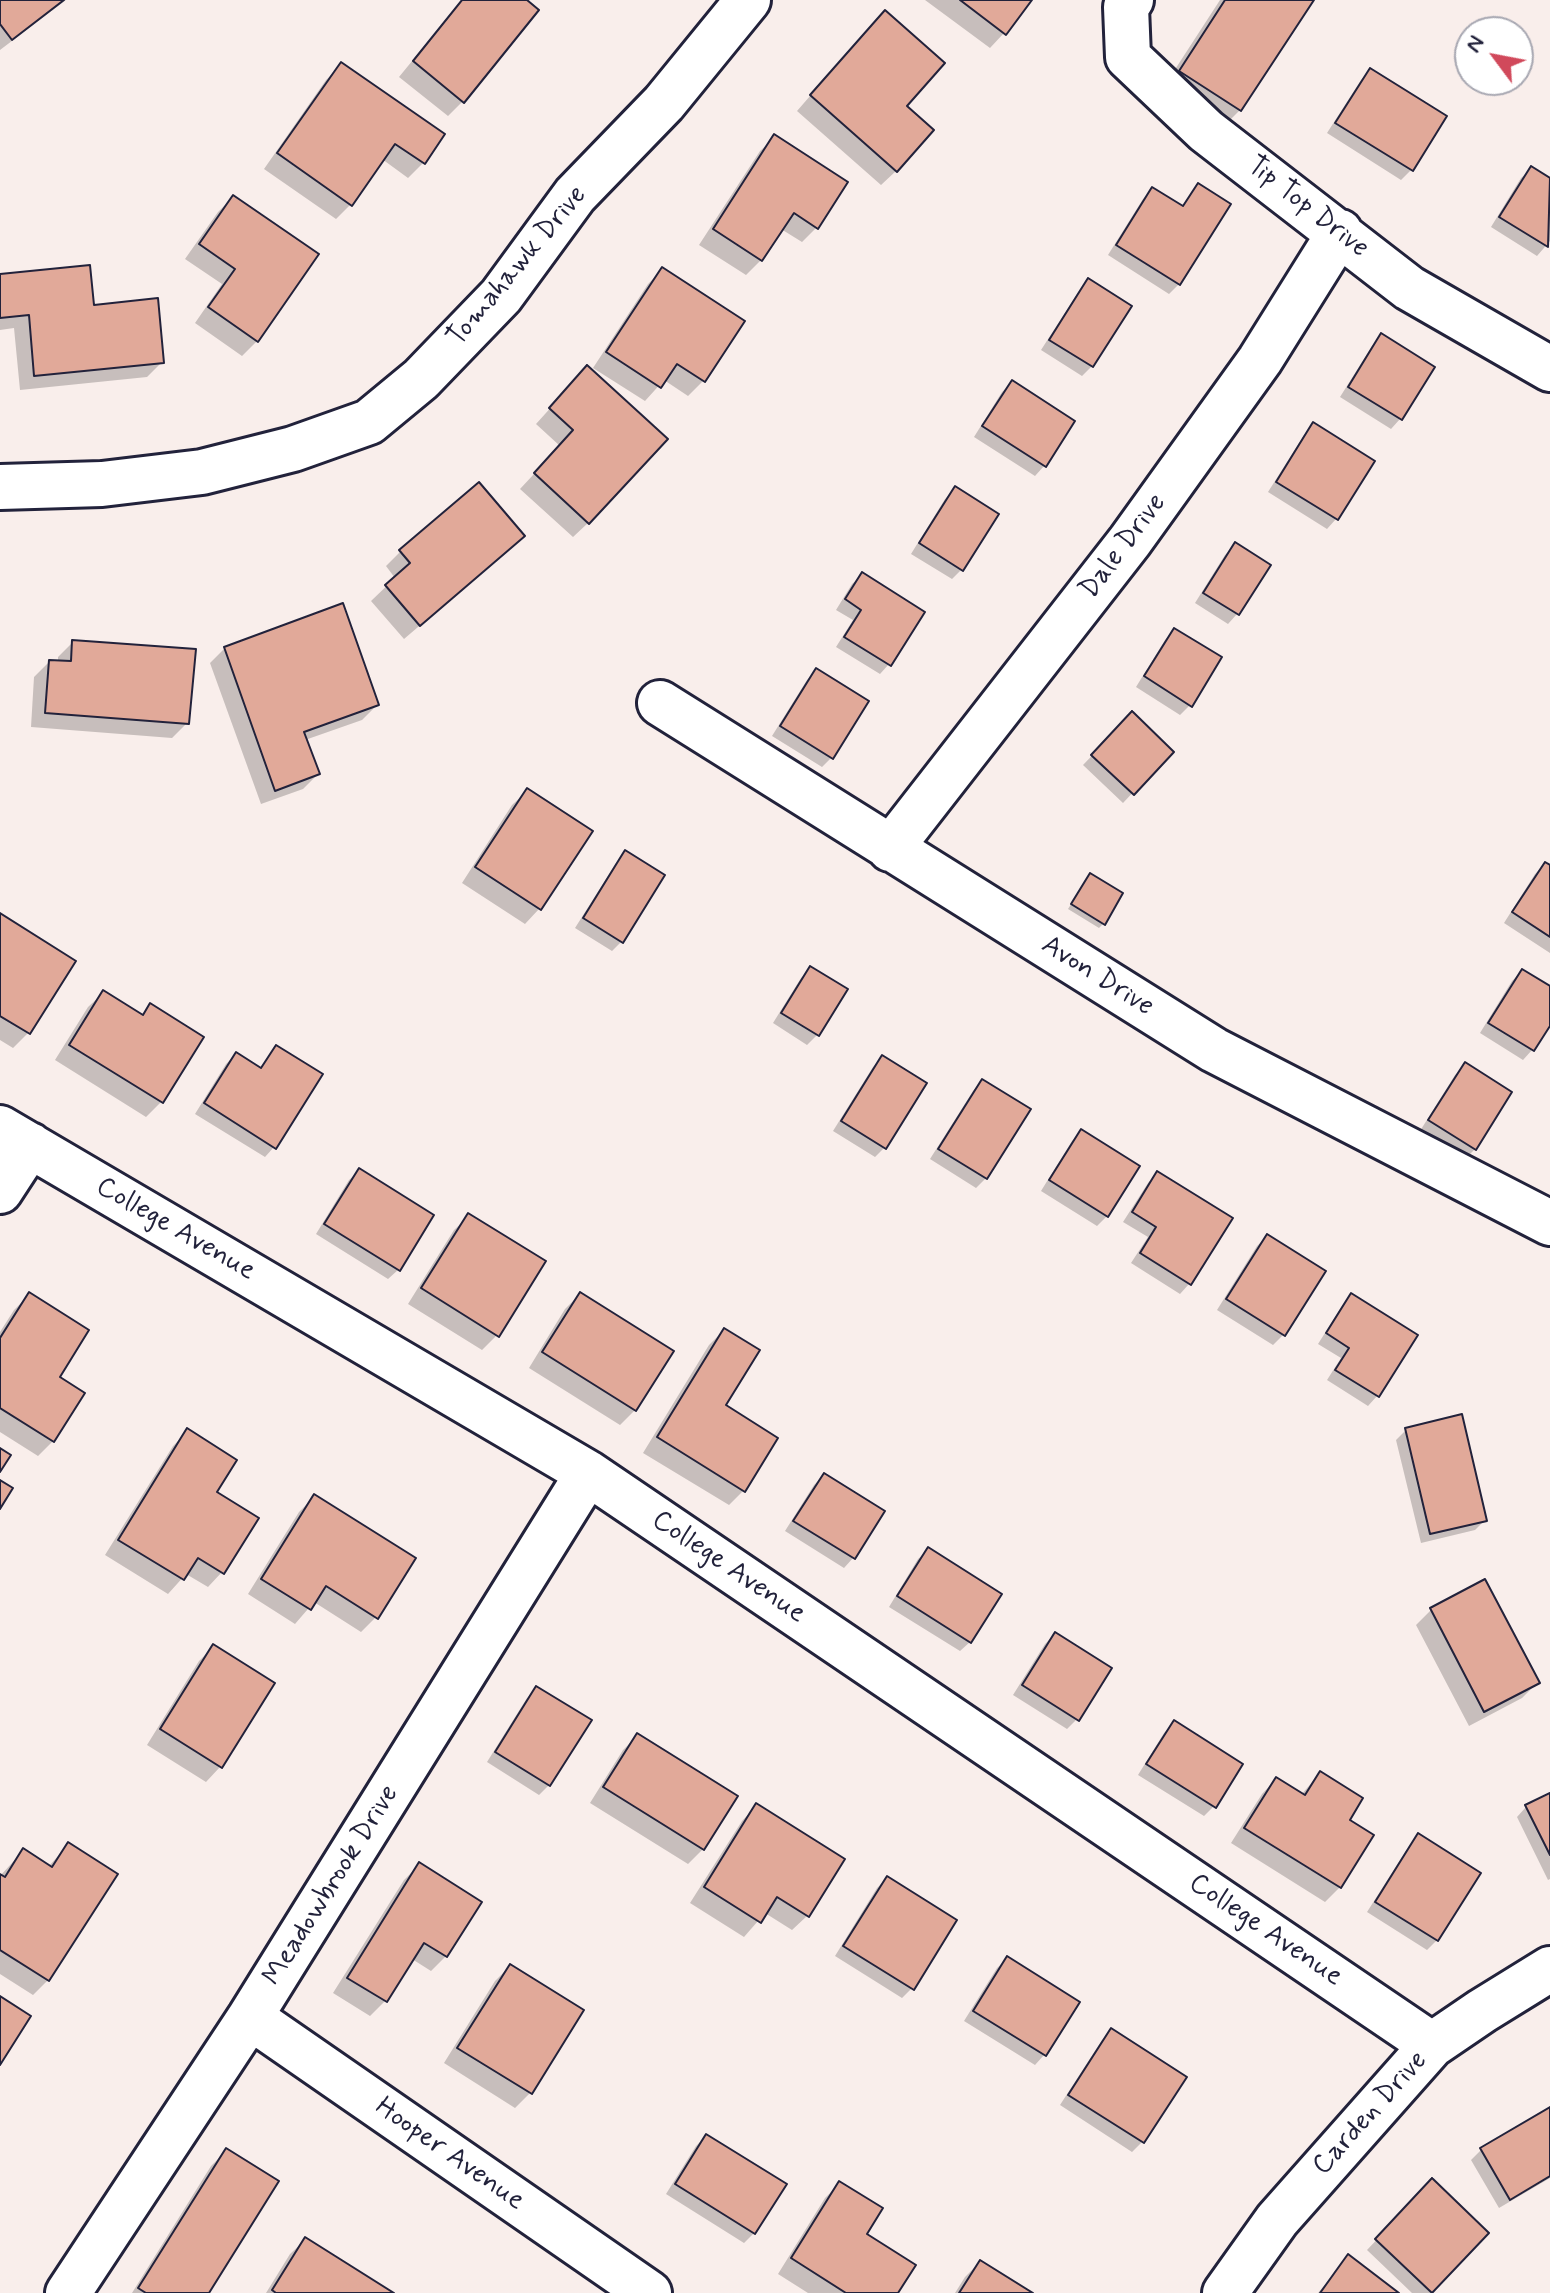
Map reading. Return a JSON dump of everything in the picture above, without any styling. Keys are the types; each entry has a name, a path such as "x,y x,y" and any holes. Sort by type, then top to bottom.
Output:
{"street":[{"name":"Tomahawk Drive","path":"0,487 102,484 202,472 293,449 369,422 421,379 501,296 575,195 664,103 748,0"},
{"name":"Tip Top Drive","path":"1131,0 1126,7 1128,57 1206,131 1409,288 1550,369"},
{"name":"Dale Drive","path":"890,849 1130,541 1260,360 1340,232"},
{"name":"Avon Drive","path":"660,703 1214,1050 1550,1223"},
{"path":"0,1191 15,1137"},
{"name":"College Avenue","path":"15,1137 588,1473 1432,2045"},
{"name":"Meadowbrook Drive","path":"68,2293 250,2017 588,1473"},
{"name":"Carden Drive","path":"1225,2293 1277,2220 1432,2045 1550,1969"},
{"name":"Hooper Avenue","path":"250,2017 649,2293"}],"building":[{"path":"0,0 64,0 12,40 0,24"},
{"path":"462,0 527,0 539,10 464,103 413,61"},
{"path":"960,0 1032,0 1006,35"},
{"path":"1225,0 1314,0 1241,111 1179,71"},
{"path":"885,10 945,63 907,106 934,130 897,172 810,95"},
{"path":"341,62 445,134 425,164 395,144 352,206 277,153"},
{"path":"1370,68 1447,116 1413,171 1335,123"},
{"path":"774,134 848,182 818,229 794,213 762,261 713,229"},
{"path":"1531,166 1550,178 1548,247 1499,217"},
{"path":"1198,183 1231,204 1180,285 1116,245 1152,187 1183,206"},
{"path":"233,195 319,254 258,342 208,307 235,269 199,244"},
{"path":"90,265 94,305 158,298 164,363 34,376 29,315 0,318 0,274"},
{"path":"662,267 745,321 705,382 677,364 661,388 606,352"},
{"path":"1088,278 1132,306 1093,367 1049,340"},
{"path":"1381,333 1435,367 1402,420 1348,387"},
{"path":"587,365 668,439 589,524 534,473 573,430 549,408"},
{"path":"1012,380 1075,421 1046,467 982,426"},
{"path":"1313,422 1375,461 1338,520 1276,482"},
{"path":"479,482 525,536 420,626 385,585 410,563 399,550"},
{"path":"955,486 999,514 963,571 919,543"},
{"path":"1235,542 1271,565 1239,615 1203,593"},
{"path":"862,572 925,612 891,666 844,637 861,610 845,599"},
{"path":"343,603 379,705 304,732 320,774 275,791 224,647"},
{"path":"1174,628 1222,657 1192,707 1144,676"},
{"path":"72,640 196,649 189,724 45,713 49,660 71,661"},
{"path":"816,668 869,701 833,759 780,726"},
{"path":"1132,711 1174,752 1134,795 1091,755"},
{"path":"527,788 593,831 541,910 475,867"},
{"path":"625,850 665,875 623,943 583,918"},
{"path":"1545,862 1550,865 1550,937 1512,912"},
{"path":"1090,873 1123,893 1105,925 1071,904"},
{"path":"0,913 76,961 30,1034 0,1016"},
{"path":"810,966 848,989 819,1036 781,1013"},
{"path":"1522,969 1550,986 1550,1026 1534,1051 1488,1023"},
{"path":"103,990 143,1015 150,1003 204,1037 163,1103 69,1045"},
{"path":"276,1045 323,1074 276,1149 204,1103 236,1052 261,1068"},
{"path":"882,1055 927,1083 886,1149 841,1121"},
{"path":"1465,1062 1512,1092 1476,1150 1428,1120"},
{"path":"982,1079 1031,1109 987,1179 938,1149"},
{"path":"1081,1129 1140,1166 1108,1217 1049,1180"},
{"path":"359,1168 434,1215 400,1271 324,1224"},
{"path":"1157,1171 1233,1218 1191,1285 1140,1253 1156,1227 1132,1212"},
{"path":"468,1213 546,1261 499,1337 421,1288"},
{"path":"1267,1234 1326,1271 1285,1336 1226,1299"},
{"path":"29,1292 89,1330 60,1377 85,1393 54,1442 0,1408 0,1338"},
{"path":"580,1292 674,1351 636,1411 542,1352"},
{"path":"1351,1293 1418,1335 1379,1397 1335,1370 1349,1348 1326,1333"},
{"path":"724,1328 760,1350 726,1405 778,1438 745,1492 657,1437"},
{"path":"1462,1414 1487,1521 1430,1534 1405,1428"},
{"path":"187,1428 237,1460 217,1492 259,1518 224,1574 198,1558 184,1580 118,1540"},
{"path":"0,1448 11,1455 0,1472"},
{"path":"824,1473 885,1511 855,1559 793,1521"},
{"path":"0,1480 13,1488 0,1509"},
{"path":"314,1494 416,1558 378,1619 326,1586 311,1610 261,1579"},
{"path":"928,1547 1002,1594 971,1643 897,1596"},
{"path":"1485,1579 1540,1683 1484,1712 1430,1608"},
{"path":"1055,1632 1112,1668 1079,1721 1022,1685"},
{"path":"213,1644 275,1683 222,1768 160,1729"},
{"path":"536,1686 592,1720 550,1786 495,1752"},
{"path":"1174,1720 1243,1764 1216,1808 1146,1764"},
{"path":"637,1733 738,1796 704,1850 603,1787"},
{"path":"1320,1771 1363,1798 1350,1820 1374,1835 1341,1888 1244,1828 1276,1777 1305,1795"},
{"path":"1550,1793 1550,1855 1525,1805"},
{"path":"756,1803 845,1859 809,1917 777,1897 761,1923 704,1887"},
{"path":"1418,1833 1481,1873 1438,1941 1375,1902"},
{"path":"68,1842 118,1874 49,1981 0,1950 0,1874 5,1877 23,1848 52,1867"},
{"path":"419,1862 482,1902 447,1957 424,1943 387,2002 347,1978"},
{"path":"887,1876 957,1920 914,1990 843,1946"},
{"path":"1007,1956 1080,2002 1046,2056 973,2011"},
{"path":"510,1964 584,2010 532,2094 457,2048"},
{"path":"0,1996 31,2016 0,2065"},
{"path":"1111,2028 1187,2077 1144,2143 1068,2095"},
{"path":"1550,2107 1550,2176 1510,2200 1480,2148"},
{"path":"706,2134 787,2184 755,2234 675,2184"},
{"path":"226,2148 279,2181 209,2293 146,2293 138,2288"},
{"path":"1432,2178 1489,2233 1432,2293 1375,2239"},
{"path":"839,2181 883,2208 867,2234 916,2265 898,2293 846,2293 791,2258"},
{"path":"305,2237 394,2293 276,2293 272,2290"},
{"path":"1348,2254 1399,2293 1320,2293"},
{"path":"980,2260 1033,2293 959,2293"}]}
